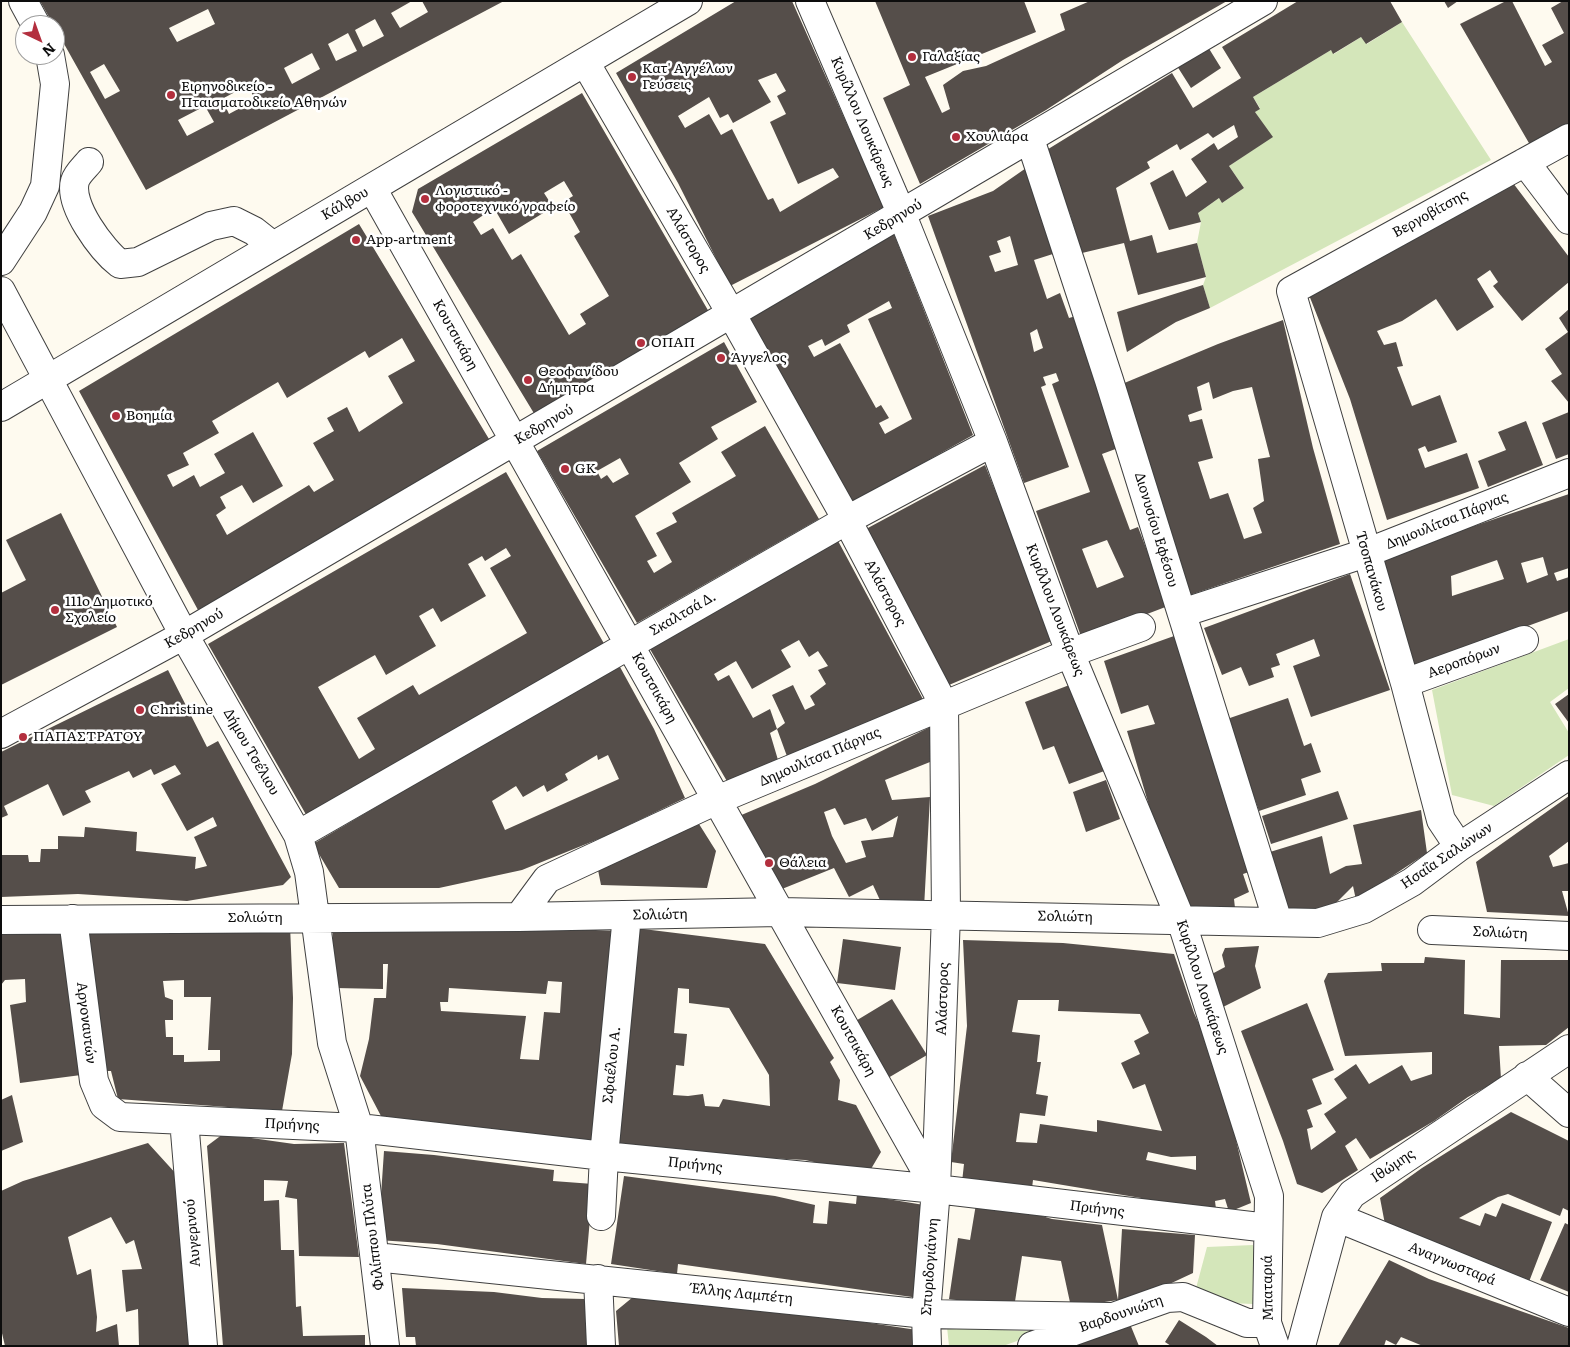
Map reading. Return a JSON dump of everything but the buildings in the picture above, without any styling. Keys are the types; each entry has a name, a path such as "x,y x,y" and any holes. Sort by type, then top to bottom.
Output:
{"street":[{"path":"23,1 31,15"},
{"name":"Κάλβου","path":"1,408 688,1"},
{"name":"Κυρίλλου Λουκάρεως","path":"810,1 902,215 993,442 1070,653 1181,920 1269,1196 1268,1228"},
{"name":"Κεδρηνού","path":"1,734 184,635 732,315 1263,1"},
{"name":"Αλάστορος","path":"585,62 732,315 847,520 944,705 946,914 936,1189"},
{"path":"1,261 33,212 45,186 55,84 52,65"},
{"name":"Διονυσίου Εφέσου","path":"1030,138 1278,922"},
{"name":"Βεργοβίτσης","path":"1291,290 1569,138"},
{"path":"89,162 75,180 76,196 87,224 107,254 120,264 138,262 211,226 234,221 254,231 273,246"},
{"path":"1524,162 1569,220"},
{"name":"Κουτσικάρη","path":"372,188 936,1189"},
{"name":"Τσοπανάκου","path":"1291,290 1404,683 1441,820 1459,847"},
{"name":"Δήμου Τσέλιου","path":"1,291 49,378 184,635 298,836 309,872 332,1044 359,1128"},
{"name":"Σκαλτσά Δ.","path":"298,836 847,520 993,442"},
{"name":"Δημουλίτσα Πάργας","path":"1182,614 1366,553 1569,473"},
{"name":"Δημουλίτσα Πάργας","path":"519,916 547,879 717,800 1070,653 1141,627"},
{"name":"Αεροπόρων","path":"1404,683 1524,640"},
{"name":"Ησαΐα Σαλώνων","path":"1318,923 1364,908 1412,882 1459,847 1569,775"},
{"name":"Σολιώτη","path":"1,920 627,916 780,912 1318,923"},
{"name":"Σφαέλου Α.","path":"601,1216 604,1156 627,916"},
{"name":"Αργοναυτών","path":"73,919 94,1081 104,1105 120,1117"},
{"name":"Σολιώτη","path":"1432,930 1569,936"},
{"name":"Ιθώμης","path":"1301,1346 1336,1217 1352,1194 1569,1049"},
{"path":"1527,1076 1569,1113"},
{"name":"Πριήνης","path":"120,1117 359,1128 604,1156 936,1189 1268,1228"},
{"name":"Αυγερινού","path":"184,1120 203,1346"},
{"name":"Φιλίππου Πλύτα","path":"359,1128 376,1257 385,1346"},
{"name":"Σπυριδογιάννη","path":"927,1346 926,1314 936,1189"},
{"name":"Αναγνωσταρά","path":"1336,1217 1569,1312"},
{"name":"Μπαταριά","path":"1268,1228 1271,1334"},
{"name":"Έλλης Λαμπέτη","path":"376,1257 926,1314 1109,1317"},
{"path":"598,1279 601,1346"},
{"name":"Βαρδουνιώτη","path":"1032,1346 1109,1317 1168,1298 1183,1297 1247,1322 1271,1334"}],"green space":[{"path":"1402,22 1491,160 1210,308 1203,285 1206,277 1197,243 1201,222 1198,213 1219,198 1222,203 1244,188 1229,166 1272,137 1255,112 1260,108 1253,97 1331,50 1334,54 1361,37 1367,44"},
{"path":"1569,639 1569,688 1550,702 1569,733 1569,755 1494,806 1452,795 1432,690"},
{"path":"1253,1245 1256,1268 1253,1304 1229,1303 1195,1292 1207,1247"},
{"path":"947,1327 1042,1332 1003,1346 949,1346"}],"place":[{"name":"Γαλαξίας","path":"912,57"},
{"name":"Κατ' Αγγέλων Γεύσεις","path":"632,77"},
{"name":"Ειρηνοδικείο - Πταισματοδικείο Αθηνών","path":"171,95"},
{"name":"Χουλιάρα","path":"956,137"},
{"name":"Λογιστικό - φοροτεχνικό γραφείο","path":"425,199"},
{"name":"App-artment","path":"356,240"},
{"name":"ΟΠΑΠ","path":"641,343"},
{"name":"Άγγελος","path":"721,358"},
{"name":"Θεοφανίδου Δήμητρα","path":"528,380"},
{"name":"Βοημία","path":"116,416"},
{"name":"GK","path":"565,469"},
{"name":"111ο Δημοτικό Σχολείο","path":"55,610"},
{"name":"Christine","path":"140,710"},
{"name":"ΠΑΠΑΣΤΡΑΤΟΥ","path":"23,737"},
{"name":"Θάλεια","path":"769,863"}]}
